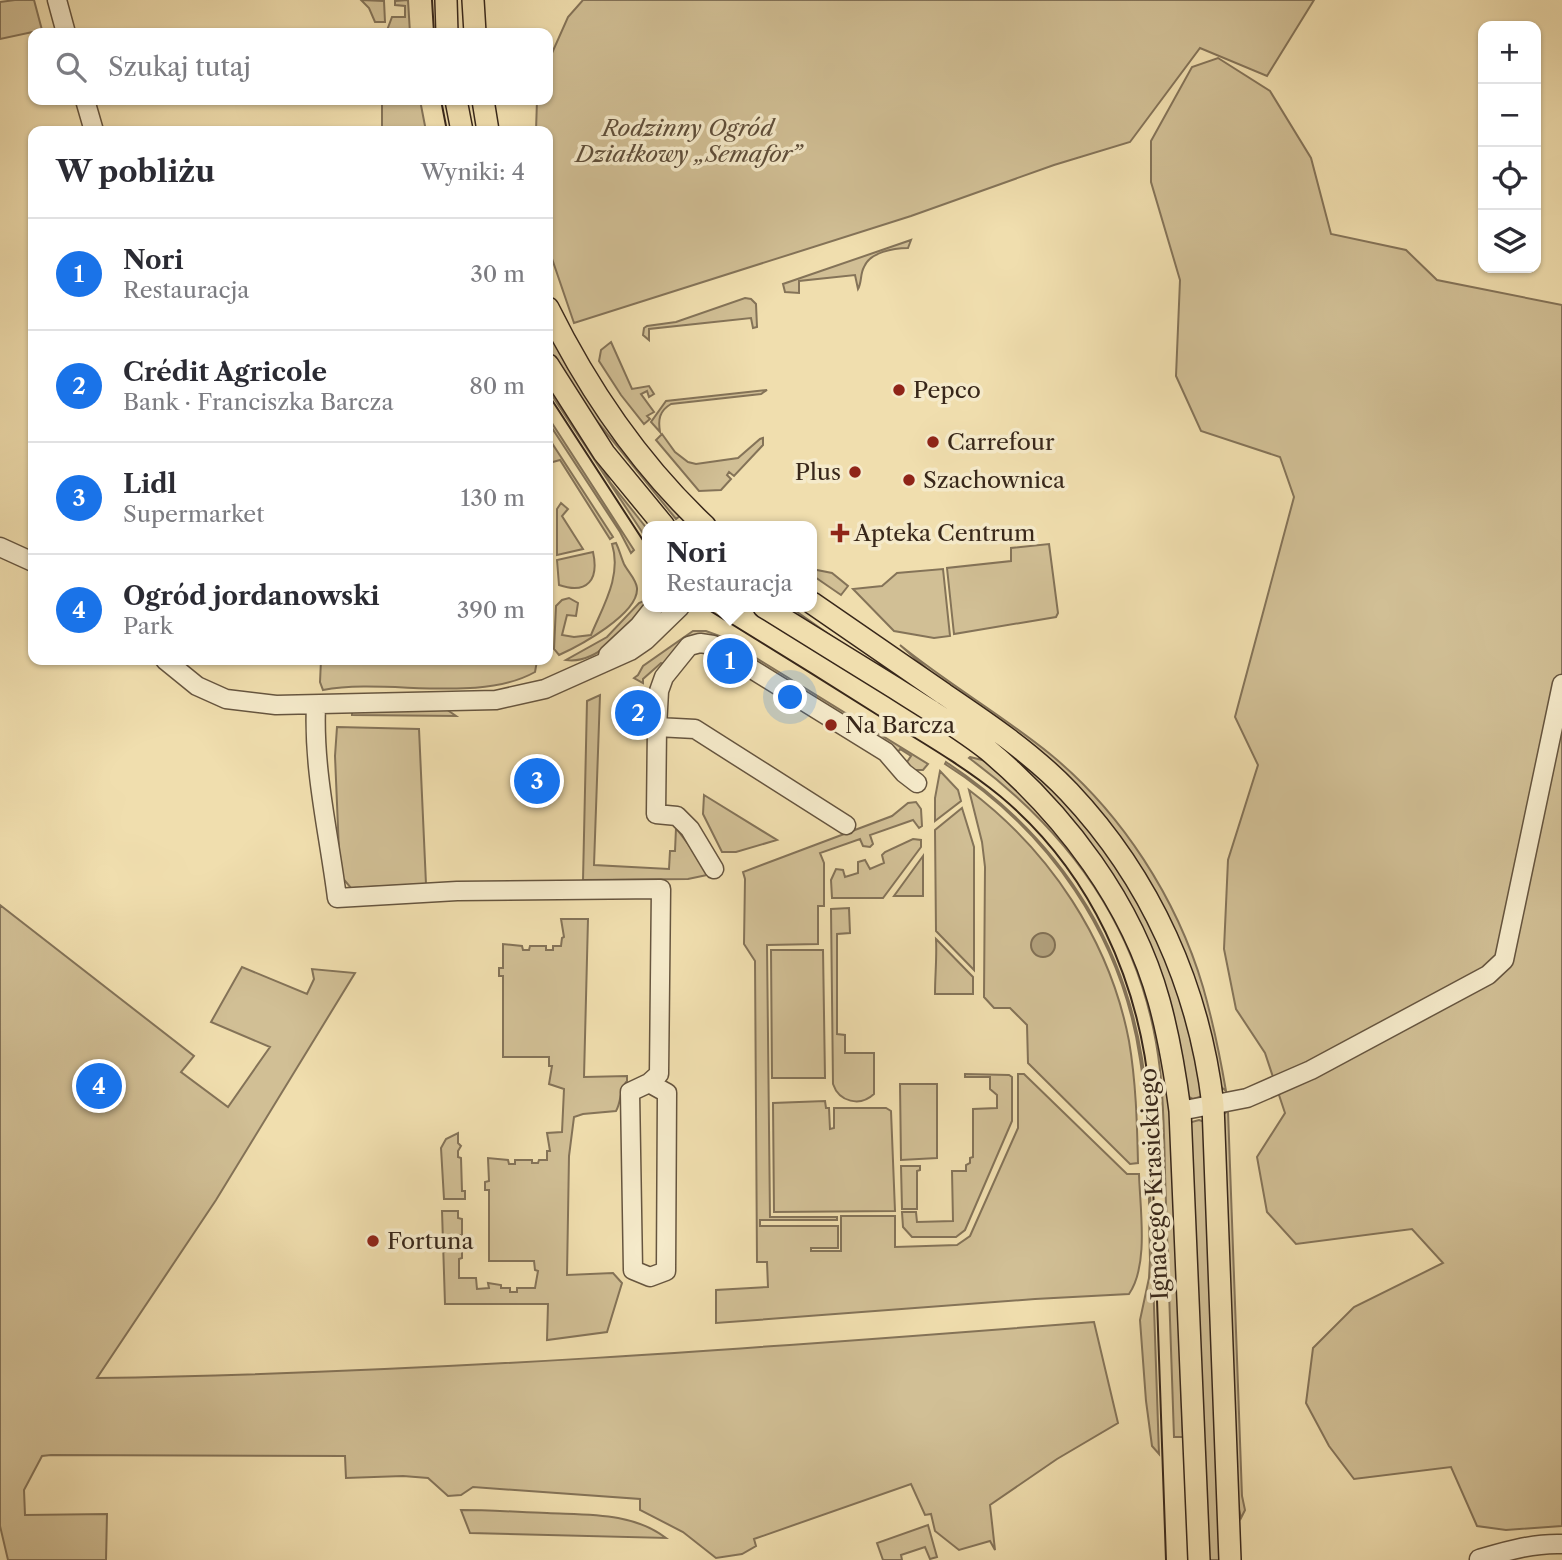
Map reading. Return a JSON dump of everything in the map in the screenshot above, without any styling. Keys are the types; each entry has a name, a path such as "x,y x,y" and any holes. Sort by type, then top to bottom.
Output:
{"main road":[{"path":"446,0 447,28"},
{"path":"473,0 475,28"},
{"path":"457,105 461,126"},
{"path":"484,105 487,126"},
{"path":"553,318 582,373 621,431 701,521"},
{"path":"553,373 604,453 660,521"},
{"path":"817,606 976,716 1068,791 1107,836 1139,882 1166,932 1186,981 1201,1037 1213,1105 1230,1560"},
{"name":"Ignacego Krasickiego","path":"772,612 940,716 987,750 1027,787 1092,863 1121,908 1143,954 1158,999 1173,1061 1180,1111 1199,1560"}],"street":[{"path":"57,0 65,28"},
{"path":"86,105 93,126"},
{"path":"0,547 28,560"},
{"path":"595,667 630,635 650,612"},
{"path":"171,665 197,686 226,699 276,705 496,700 545,689 638,646 675,612"},
{"path":"714,869 690,829 677,816 656,814 659,691 664,677 689,646 700,643 713,645 886,752 904,773 917,782"},
{"path":"1180,1111 1247,1098 1311,1070 1488,975 1504,960 1562,684"},
{"path":"316,705 315,725 325,821 337,898 457,891 661,889 659,1074 649,1083 630,1092 633,1270 650,1277 666,1271 667,1093 649,1083"},
{"path":"657,727 695,729 846,825"},
{"path":"1479,1559 1520,1547 1544,1543 1562,1544"}],"green space":[{"path":"34,0 41,28 28,28 28,33 0,39 0,2"},
{"path":"361,0 384,1 385,22 375,22 369,8"},
{"path":"408,0 410,28 388,28 392,17 405,17 405,6 395,5 395,1"},
{"name":"Rodzinny Ogród Działkowy „Semafor”","path":"583,0 1314,0 1267,76 1200,48 1130,142 1054,165 911,216 574,323 553,262 553,126 536,126 537,105 553,105 553,51 568,17"},
{"path":"1218,58 1270,91 1311,158 1331,234 1406,250 1437,280 1562,305 1562,1526 1506,1530 1477,1526 1451,1467 1354,1479 1329,1446 1306,1403 1313,1348 1354,1307 1443,1263 1412,1229 1296,1244 1267,1212 1257,1157 1285,1113 1265,1053 1236,1009 1224,949 1228,860 1258,765 1235,717 1294,497 1280,457 1201,431 1176,376 1180,280 1151,182 1151,141 1192,67"},
{"path":"382,105 421,105 425,126 382,126"},
{"path":"911,240 908,248 890,250 871,258 863,270 858,289 855,275 799,281 799,293 785,292 783,284"},
{"path":"745,298 756,304 757,327 753,328 751,318 649,329 649,340 643,335 647,326 676,322"},
{"path":"553,340 568,368 681,515 676,519 591,414 553,360"},
{"path":"611,342 632,389 649,386 654,394 649,397 647,391 641,394 654,412 647,416 650,419 644,424 599,361 601,350"},
{"path":"553,388 610,482 642,522 642,532 555,400"},
{"path":"767,390 761,394 671,404 660,416 660,432 651,422 666,401"},
{"path":"553,425 634,550 631,553 553,430"},
{"path":"662,434 675,452 688,462 696,464 738,458 763,438 763,445 734,476 729,472 727,475 731,479 721,490 699,491 656,440"},
{"path":"553,445 613,537 610,539 560,460 553,462"},
{"path":"561,503 568,509 562,516 583,549 557,555 557,509"},
{"path":"616,543 624,564 634,579 637,588 635,598 606,628 559,655 554,649 556,606 569,598 578,603 576,616 567,615 562,635 591,635 613,579 615,568 612,544"},
{"path":"1049,544 1058,613 1056,617 954,634 947,568 1011,561 1011,548"},
{"path":"593,552 594,570 589,582 577,588 559,585 557,560"},
{"path":"943,569 950,636 934,638 894,631 853,589 882,586 897,573"},
{"path":"817,570 832,573 848,586 841,595 817,578"},
{"path":"642,602 642,610 612,642 590,656 566,660 607,637"},
{"path":"785,612 797,612 999,743 1052,788 1111,856 1160,939 1190,1025 1203,1096 1193,1099 1187,1096 1179,1049 1067,819"},
{"path":"693,631 706,631 722,637 928,764 923,770 912,770 905,765 911,756 900,749 898,752 726,642 723,646 713,641 667,664 661,663 643,679 643,683 634,678 643,666"},
{"path":"900,645 1050,754 1101,803 1123,830 1162,890 1192,954 1210,1013 1226,1091 1220,1086 1176,934 1152,887 944,684"},
{"path":"321,665 536,665 535,672 487,687 348,687 323,690 320,682"},
{"path":"600,695 594,865 669,869 670,851 675,851 676,828 700,860 707,875 688,879 583,880 587,701"},
{"path":"446,709 456,716 352,715 352,711"},
{"path":"337,727 419,729 426,884 351,888 340,875 335,756"},
{"path":"970,757 986,761 1017,788 1070,848 1112,910 1147,988 1171,1103 1183,1437 1174,1437 1162,1087 1152,1022 1139,976 1121,933 1099,893 1072,856 1007,788"},
{"path":"946,762 989,793 1027,828 1060,866 1088,908 1111,952 1128,999 1140,1049 1147,1102 1159,1454 1152,1446 1140,1320 1150,1260 1148,1160 1144,1084 1131,1014 1117,970 1098,929 1075,890 1048,854 1017,821 945,764"},
{"path":"940,771 958,790 961,801 935,821 935,798"},
{"path":"969,790 1026,841 1050,870 1072,901 1107,968 1129,1041 1135,1087 1138,1163 1130,1164 1028,1063 1027,1025 1010,1008 994,1008 984,997 985,867 982,842"},
{"path":"704,795 777,840 736,852 722,852 703,814"},
{"path":"916,802 921,809 922,826 919,828 913,820 870,835 873,844 870,847 863,846 860,839 820,853 824,863 824,906 818,906 818,944 767,945 770,1217 837,1217 837,1220 760,1220 760,1226 838,1226 838,1248 811,1248 811,1251 841,1251 841,1216 895,1216 895,1247 957,1245 970,1236 1018,1128 1018,1074 1024,1074 1127,1174 1139,1174 1142,1236 1135,1282 1129,1294 716,1323 716,1290 768,1287 767,1262 757,1262 755,961 744,944 743,872 892,816 908,803"},
{"path":"962,808 974,847 974,970 936,931 935,830"},
{"path":"913,839 921,840 921,847 883,898 832,898 831,880 836,869 843,870 845,877 858,873 858,862 865,860 870,869 884,863 882,855 885,852"},
{"path":"923,856 923,896 894,896"},
{"path":"0,905 194,1056 181,1072 228,1107 270,1047 211,1022 242,967 307,994 314,979 312,969 355,973 216,1200 97,1378 471,1365 720,1350 1094,1322 1118,1423 1057,1459 990,1505 995,1550 990,1541 959,1550 935,1531 931,1514 925,1515 911,1484 754,1539 756,1546 742,1554 716,1558 683,1532 640,1510 640,1499 473,1487 461,1495 448,1496 428,1478 346,1478 345,1456 51,1455 42,1456 24,1490 25,1515 107,1514 106,1560 8,1560 0,1526"},
{"path":"849,908 850,933 837,934 837,1034 845,1035 845,1053 874,1053 874,1094 856,1101 845,1099 833,1084 831,909"},
{"path":"561,919 588,919 584,1077 627,1076 616,1111 574,1117 569,1156 567,1275 613,1273 622,1283 607,1332 547,1340 548,1304 445,1304 442,1211 458,1211 458,1218 462,1219 462,1235 458,1235 458,1242 462,1242 459,1278 476,1278 477,1289 489,1288 488,1283 510,1288 510,1292 517,1292 517,1288 535,1288 538,1271 535,1270 534,1261 489,1261 489,1190 485,1190 485,1182 489,1181 488,1158 508,1160 509,1164 515,1164 515,1160 532,1160 532,1163 538,1163 539,1160 547,1160 547,1151 550,1151 547,1133 562,1132 564,1089 549,1084 552,1066 549,1066 549,1057 503,1057 503,976 499,976 499,968 503,968 503,944 522,946 523,950 529,950 530,946 546,946 546,950 553,950 553,946 561,946 564,937"},
{"path":"936,939 973,977 973,994 935,994"},
{"path":"771,950 823,950 825,1078 772,1078"},
{"path":"965,1074 1012,1077 1012,1121 965,1230 956,1237 912,1237 903,1227 902,1212 916,1212 917,1222 953,1221 952,1171 966,1171 966,1165 973,1157 973,1109 997,1108 997,1095 990,1089 990,1077 965,1077"},
{"path":"900,1084 937,1084 937,1158 901,1160"},
{"path":"825,1101 826,1108 829,1108 830,1129 834,1128 834,1108 886,1108 891,1111 895,1211 774,1212 773,1103"},
{"path":"1228,1111 1242,1496 1245,1510 1241,1518 1236,1496 1224,1114"},
{"path":"1199,1120 1205,1122 1222,1560 1206,1560 1188,1123"},
{"path":"458,1133 458,1143 461,1146 458,1157 461,1158 462,1191 465,1191 465,1199 444,1199 441,1148 446,1139"},
{"path":"901,1166 920,1166 917,1171 917,1209 902,1209"},
{"path":"461,1510 609,1516 639,1523 666,1538 470,1533"},
{"path":"928,1525 937,1557 930,1559 925,1547 901,1555 902,1560 883,1560 877,1543"}],"shaded area":[{"path":"1038,933 1048,933 1055,940 1055,950 1048,957 1038,957 1031,950 1031,940"}],"tram line":[{"path":"432,0 434,28"},
{"path":"442,105 446,126"},
{"path":"553,402 642,539"},
{"path":"712,612 939,753 1000,796 1032,826 1060,859 1085,894 1105,932 1135,1013 1150,1098 1166,1560"}],"place":[{"name":"Pepco","path":"899,390"},
{"name":"Carrefour","path":"933,442"},
{"name":"Plus","path":"855,472"},
{"name":"Szachownica","path":"909,480"},
{"name":"Apteka Centrum","path":"840,533"},
{"name":"Nori","path":"730,661"},
{"name":"Crédit Agricole","path":"638,713"},
{"name":"Na Barcza","path":"831,725"},
{"name":"Lidl","path":"537,781"},
{"name":"Ogród jordanowski","path":"99,1086"},
{"name":"Fortuna","path":"373,1241"}]}
